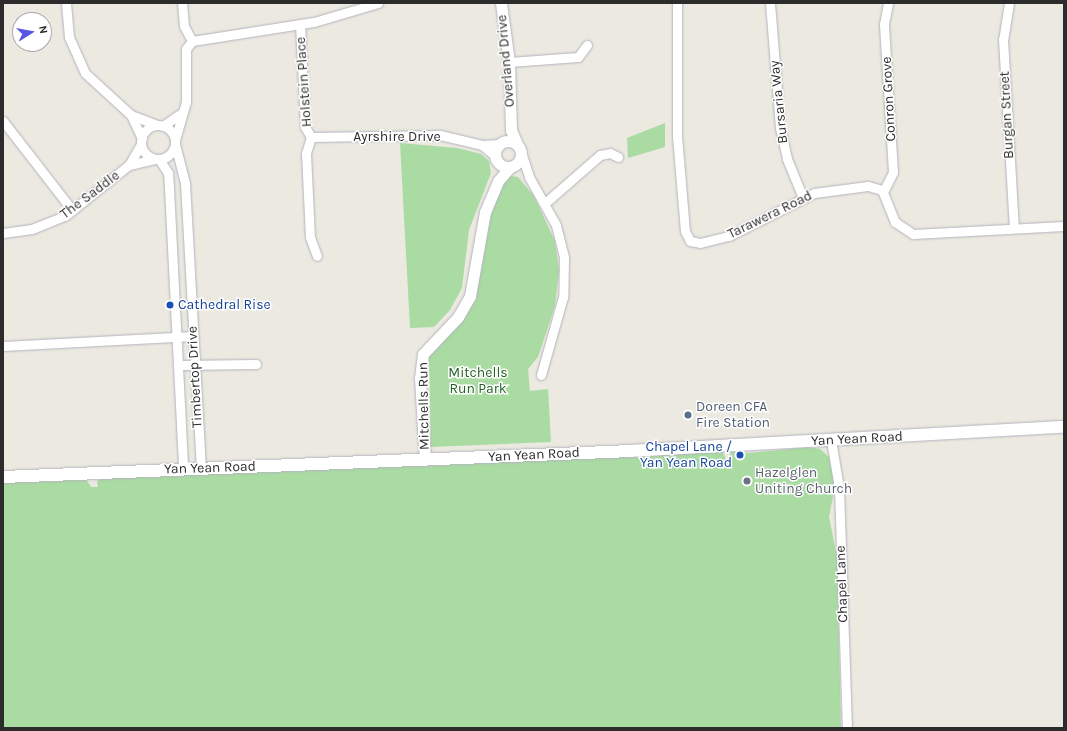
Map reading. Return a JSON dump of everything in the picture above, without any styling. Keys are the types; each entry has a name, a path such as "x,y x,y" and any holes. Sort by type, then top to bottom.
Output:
{"main road":[{"name":"Yan Yean Road","path":"3,477 425,460 1064,427"}],"street":[{"path":"66,3 69,37 78,62 98,88 130,115 171,131 175,142"},
{"path":"182,3 184,26 192,41"},
{"path":"130,115 146,154 157,159 172,153 184,112 186,50 192,41 342,16 378,3"},
{"name":"Overland Drive","path":"501,3 509,62 510,119 519,148"},
{"name":"Tarawera Road","path":"677,3 677,136 687,237 695,243 718,240 803,198 853,187 876,187 883,192"},
{"name":"Bursaria Way","path":"770,3 780,128 787,159 803,198"},
{"name":"Conron Grove","path":"883,192 893,172 885,33 888,3"},
{"name":"Burgan Street","path":"1009,3 1003,39 1014,228"},
{"name":"Holstein Place","path":"300,24 305,127 311,137 306,153 309,222 311,243 317,256"},
{"path":"509,62 578,57 587,45"},
{"path":"141,142 147,129 160,126 184,112"},
{"name":"Overland Drive","path":"495,158 510,119"},
{"path":"3,121 72,210"},
{"name":"Ayrshire Drive","path":"311,137 423,134 482,145 501,143"},
{"name":"The Saddle","path":"3,233 41,226 72,210 129,165 141,142"},
{"name":"Timbertop Drive","path":"175,142 185,183 194,368 201,468"},
{"path":"501,143 519,148 529,177 545,203 561,241 565,278 541,375"},
{"name":"Ayrshire Drive","path":"482,145 495,158"},
{"name":"Mitchells Run","path":"425,460 420,378 423,354 458,317 470,296 480,230 498,181 519,161 519,148"},
{"path":"545,203 600,155 610,153 618,157"},
{"path":"495,158 529,177"},
{"name":"Mitchells Run","path":"495,158 498,181"},
{"name":"Timbertop Drive","path":"157,159 169,179 183,469"},
{"name":"The Saddle","path":"129,165 157,159"},
{"path":"883,192 895,222 907,232 1064,226"},
{"path":"3,346 193,336"},
{"path":"178,365 194,368 256,364"},
{"name":"Chapel Lane","path":"830,440 839,488 847,728"}],"green space":[{"path":"665,123 665,147 628,158 627,138"},
{"name":"Mitchells Run Park","path":"400,143 457,148 481,154 489,161 491,173 469,230 462,288 450,310 434,327 410,328"},
{"name":"Mitchells Run Park","path":"505,175 518,177 534,196 555,241 559,270 555,306 538,357 528,369 530,391 548,389 551,442 431,447 429,356 457,326 472,303 478,288 489,213"},
{"path":"808,447 820,449 829,457 835,486 829,517 837,557 841,728 3,728 3,482 86,479 91,487 98,487 97,481 103,478 702,451 722,451 728,463 731,451 749,453"}],"place":[{"name":"Cathedral Rise","path":"170,305"},
{"name":"Doreen CFA Fire Station","path":"688,415"},
{"name":"Chapel Lane / Yan Yean Road","path":"740,455"},
{"name":"Hazelglen Uniting Church","path":"747,481"}]}
